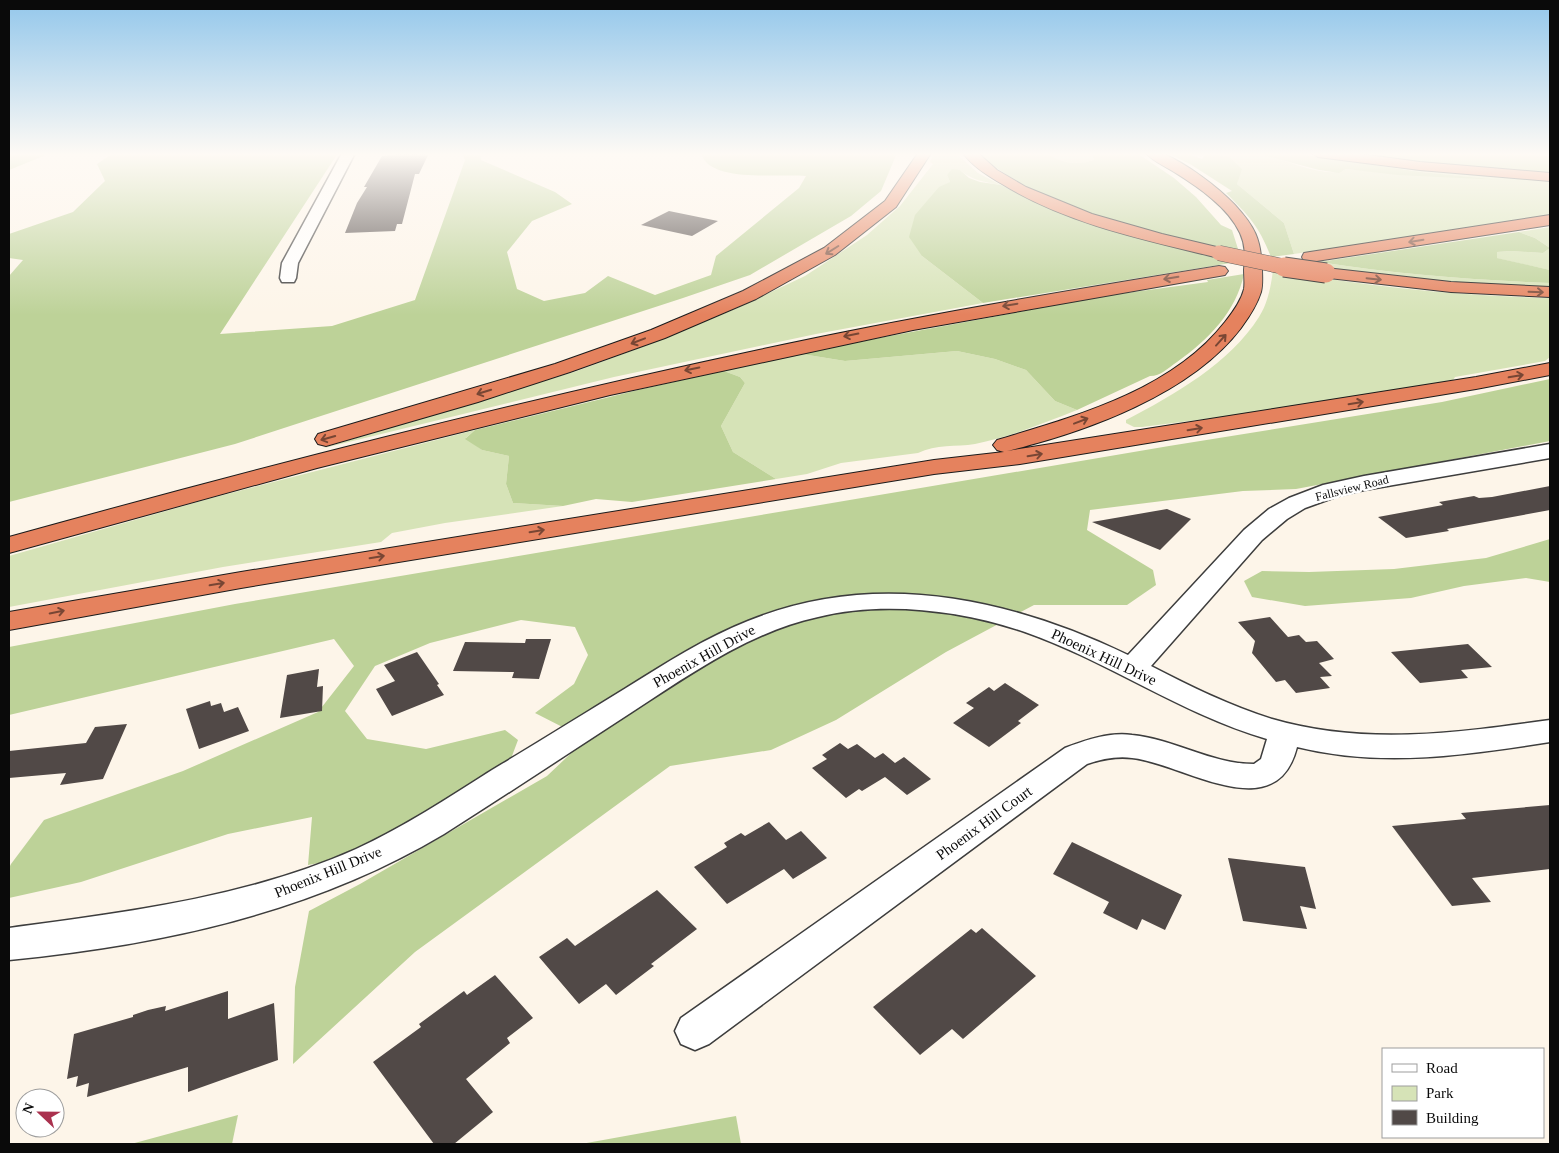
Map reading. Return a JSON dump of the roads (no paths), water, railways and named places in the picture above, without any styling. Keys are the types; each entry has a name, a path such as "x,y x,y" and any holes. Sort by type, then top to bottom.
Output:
{"highway":[{"path":"9,530 525,380 671,329 770,285 839,246 888,207"},
{"path":"1063,207 1219,262 1289,268 1450,288 1550,292"},
{"path":"934,466 1064,427 1134,398 1186,369 1214,347 1235,324 1249,301 1253,288 1253,247 1244,228 1226,207"},
{"path":"9,545 326,457 621,385 933,319 1219,262 1310,257 1550,220"},
{"path":"9,621 222,583 934,466 1020,457 1466,385 1550,369"}],"street":[{"path":"288,278 290,263 320,207"},
{"name":"Fallsview Road","path":"1132,669 1253,535 1278,514 1297,504 1331,490 1364,483 1550,451"},
{"name":"Phoenix Hill Drive","path":"9,944 145,926 241,904 298,887 369,859 438,821 640,693 736,635 770,621 807,610 849,603 892,601 931,604 1002,616 1062,637 1219,710 1284,732 1358,745 1414,747 1550,731"},
{"name":"Phoenix Hill Court","path":"696,1031 1076,756 1101,746 1134,746 1225,774 1250,777 1260,776 1270,771 1279,755 1284,732"}]}
